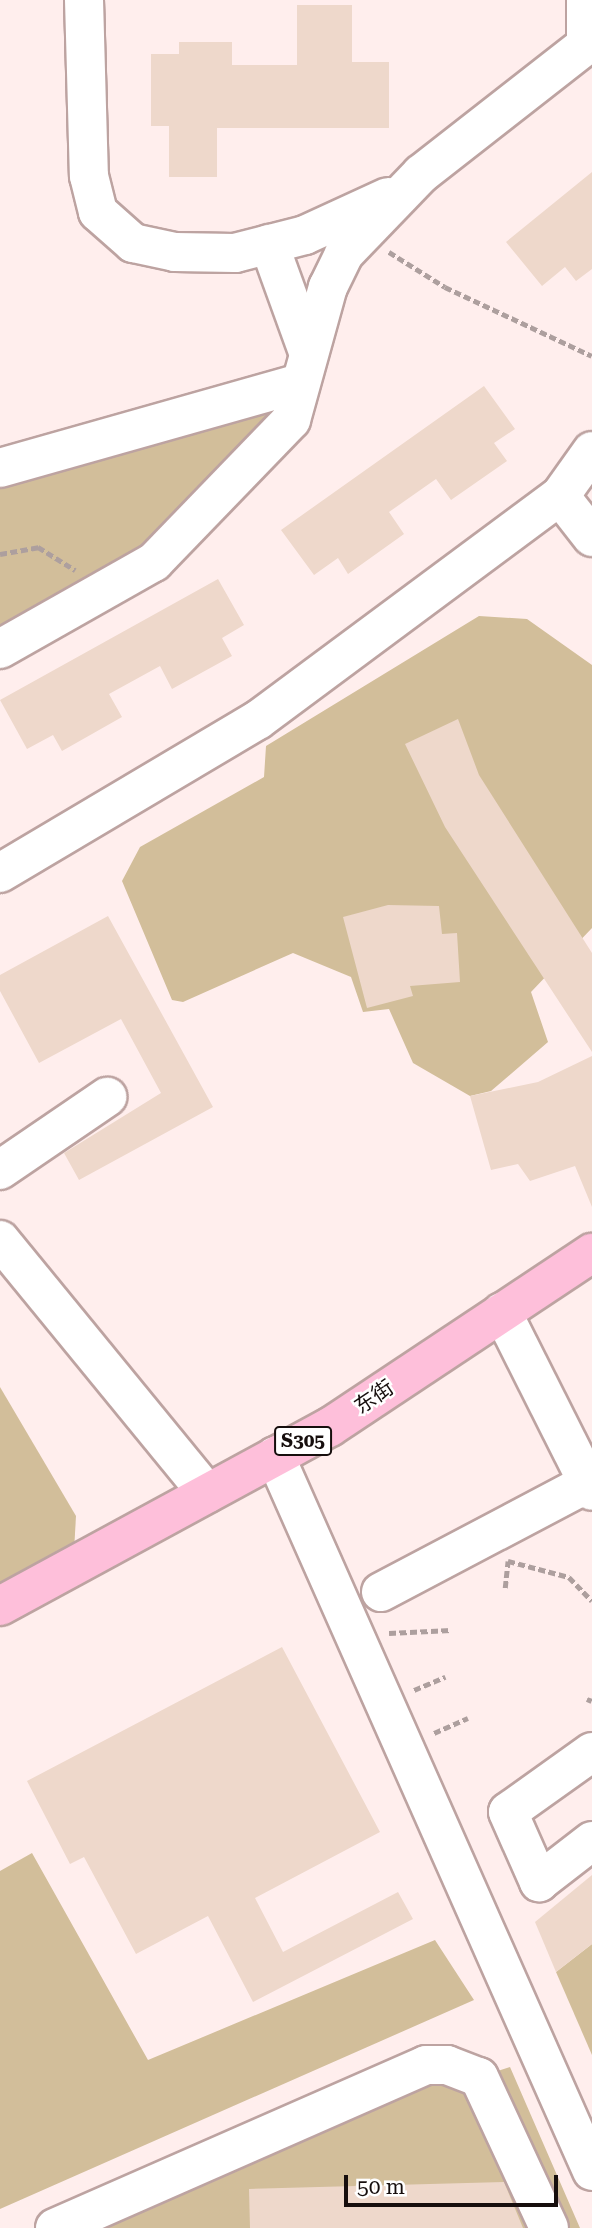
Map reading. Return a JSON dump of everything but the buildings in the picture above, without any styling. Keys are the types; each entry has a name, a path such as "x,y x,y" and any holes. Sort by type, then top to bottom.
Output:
{"main road":[{"name":"东街","path":"0,1606 275,1456 592,1253"}],"street":[{"path":"84,0 89,176 98,212 133,243 175,252 235,253 269,244 405,190"},
{"path":"0,649 154,562 291,420 328,287 362,234 405,190 589,43 586,0"},
{"path":"269,244 304,368"},
{"path":"0,468 304,368"},
{"path":"0,873 258,720 560,496 592,451"},
{"path":"560,496 592,537"},
{"path":"0,1171 107,1097"},
{"path":"0,1240 207,1493"},
{"path":"381,1592 590,1487 502,1312"},
{"path":"275,1456 592,2171"},
{"path":"592,1752 508,1812 539,1882 592,1841"},
{"path":"55,2228 426,2065 447,2065 480,2077 550,2228"}],"path":[{"path":"362,234 445,287 592,356"},
{"path":"0,554 38,547 64,557 84,579 88,599"},
{"path":"505,1588 508,1561 569,1577 592,1601"},
{"path":"354,1634 451,1629"}],"shaded area":[{"path":"300,383 154,562 0,649 0,468"},
{"path":"479,616 527,619 592,665 592,928 531,992 548,1042 491,1091 470,1096 413,1063 389,1009 363,1012 351,977 293,953 183,1002 172,1000 122,881 140,847 264,777 266,746"},
{"path":"0,1387 76,1516 74,1551 0,1590"},
{"path":"32,1853 148,2060 435,1940 474,2000 0,2209 0,1871"},
{"path":"592,1944 592,2055 556,1972"},
{"path":"426,2065 479,2077 510,2067 580,2228 55,2228"}]}
